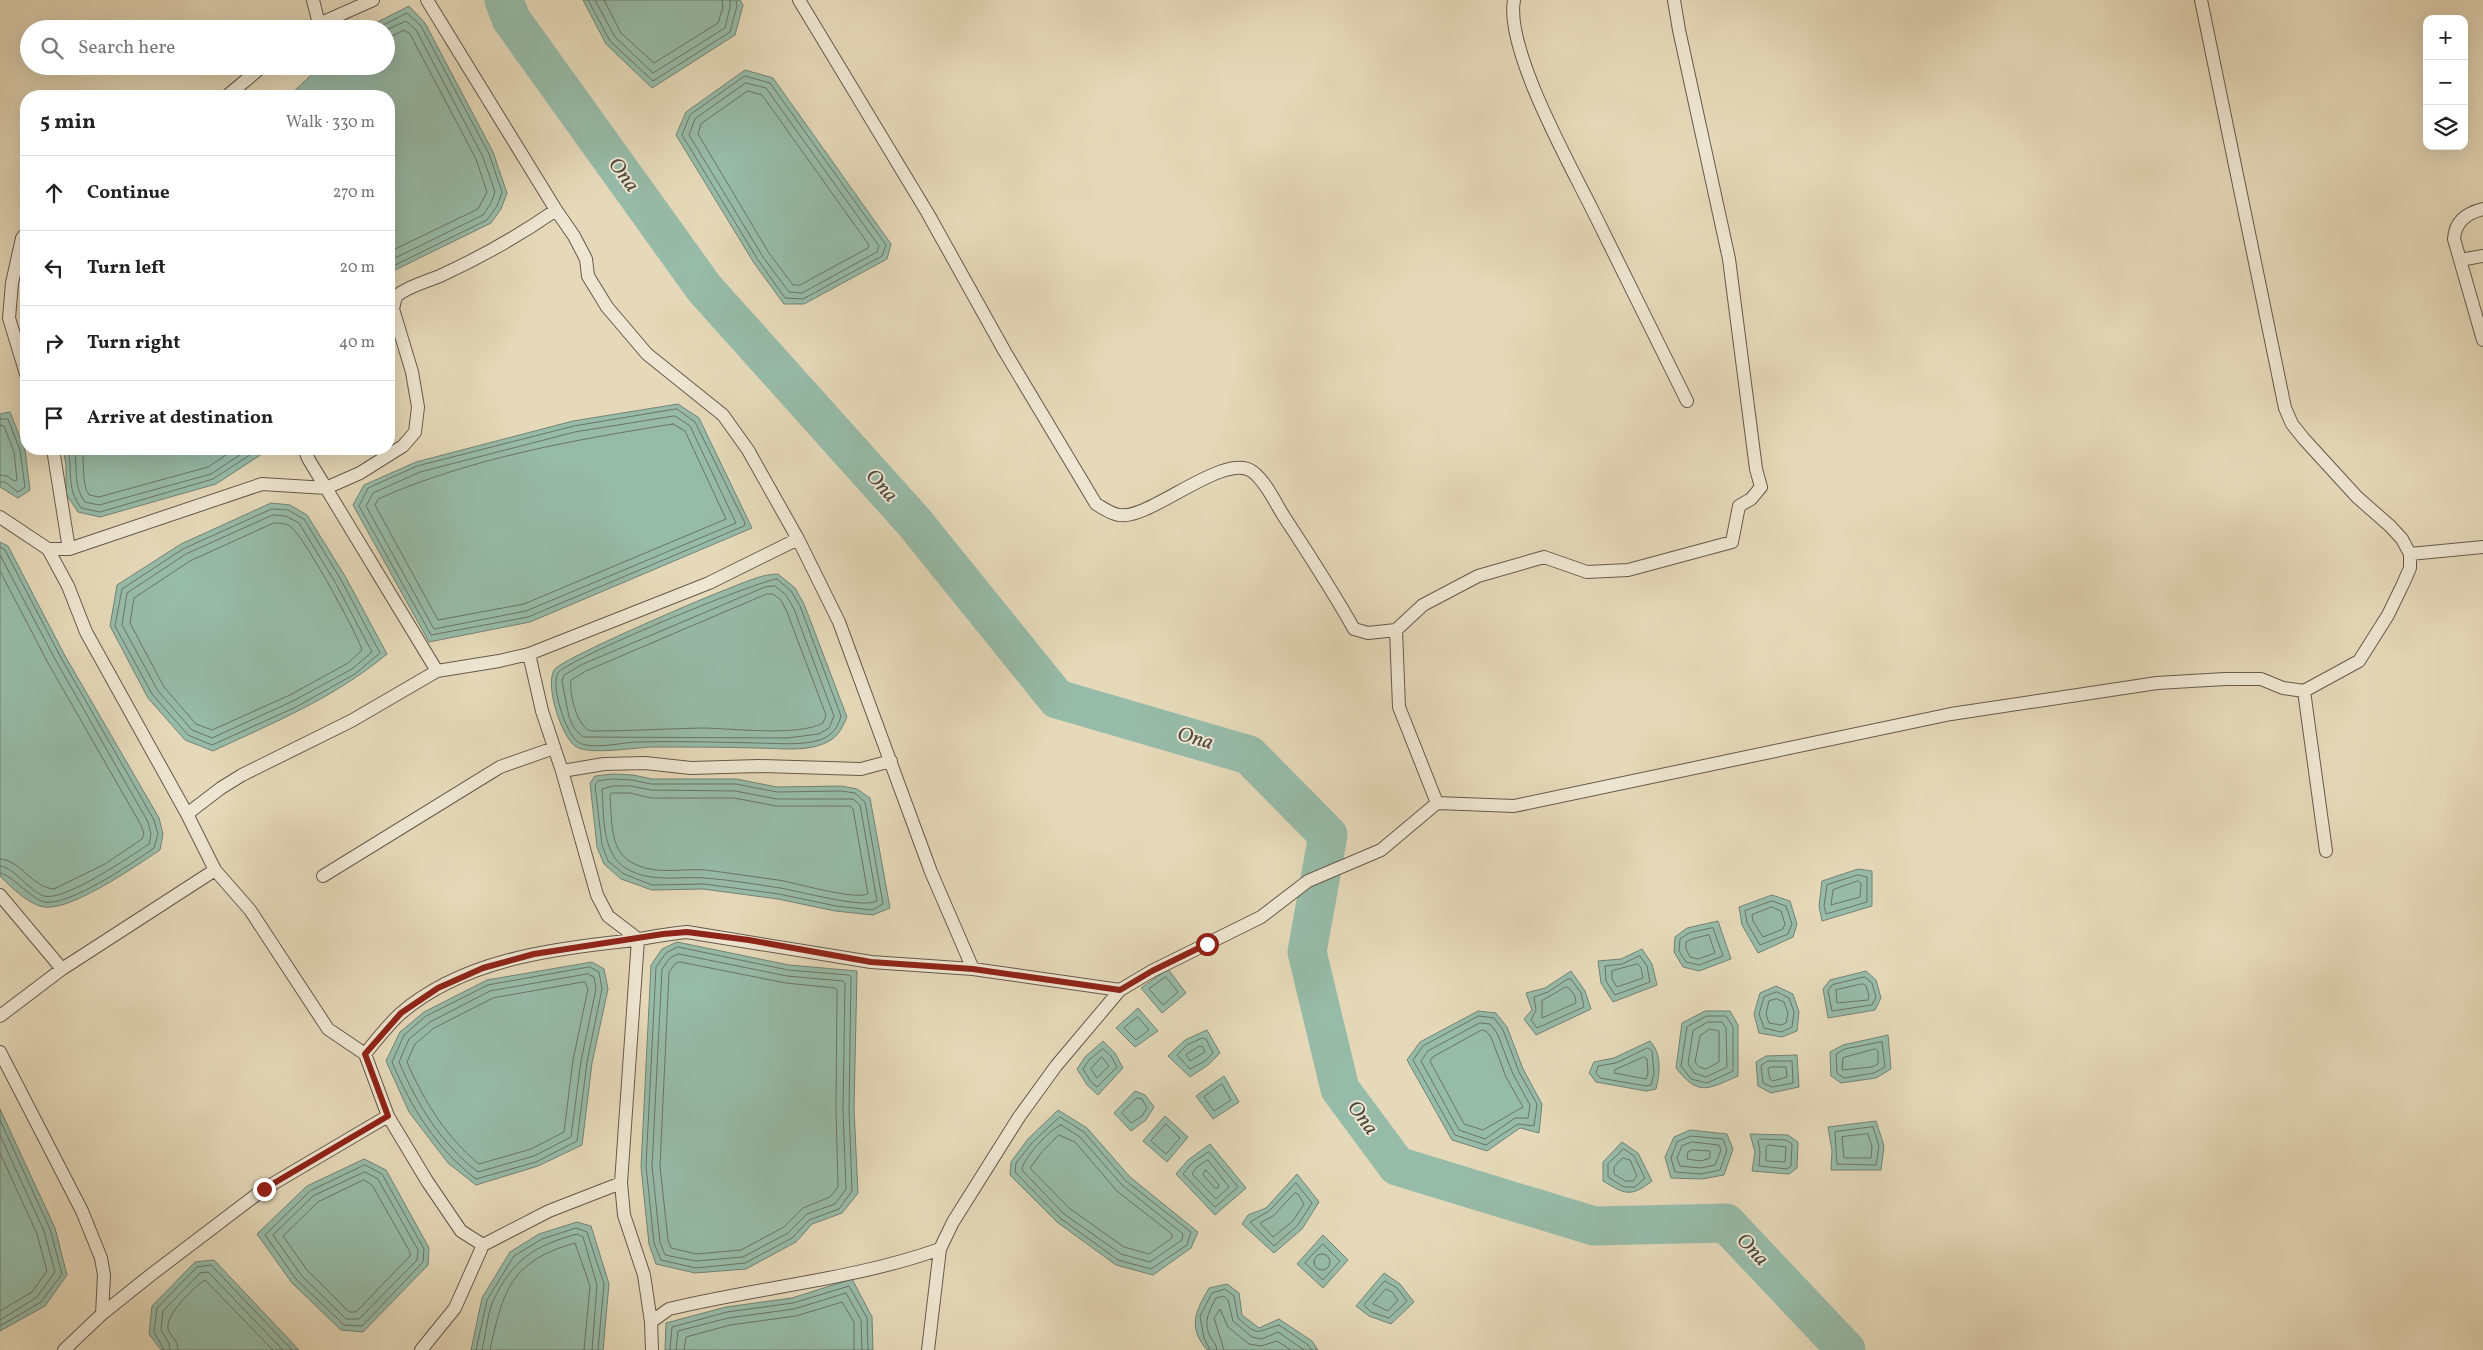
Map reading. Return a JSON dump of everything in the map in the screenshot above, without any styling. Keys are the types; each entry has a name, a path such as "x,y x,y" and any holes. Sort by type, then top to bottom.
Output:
{"lane":[{"path":"313,0 315,20"},
{"path":"329,20 373,0"},
{"path":"427,0 556,210 574,236 586,259 588,276 607,307 647,354 723,416 748,450 798,539 840,622 931,872 973,969"},
{"path":"799,0 927,212 1005,352 1096,504 1120,516 1130,515 1145,511 1186,486 1208,476 1241,468 1252,471 1276,503 1354,629 1368,633 1396,630 1423,605 1478,576 1544,557 1588,572 1628,570 1732,542 1739,506 1751,499 1761,487 1756,469 1729,259 1674,0"},
{"path":"1514,0 1512,13 1516,35 1542,107 1687,401"},
{"path":"928,1350 940,1249 953,1222 1019,1117 1056,1066 1120,990 1152,971 1261,917 1308,881 1381,850 1437,803 1514,806 1951,714 2157,683 2261,679 2283,688 2304,691 2359,661 2388,616 2410,568 2410,554 2402,539 2357,497 2304,439 2292,424 2285,408 2201,0"},
{"path":"234,90 252,75"},
{"path":"2483,209 2472,212 2455,228 2454,239 2460,260 2478,304 2483,340"},
{"path":"395,300 396,296 407,288 440,276 522,234 556,210"},
{"path":"20,247 12,283 9,318 20,354"},
{"path":"2460,260 2483,256"},
{"path":"395,316 412,372 418,407 415,432 395,452"},
{"path":"54,455 69,550"},
{"path":"307,455 437,671"},
{"path":"48,549 69,550 262,484 326,488 360,473 389,455"},
{"path":"0,517 48,549 68,586 86,632 187,814 215,870 250,910 328,1029 365,1054 388,1116 453,1222 469,1238 483,1245"},
{"path":"187,814 220,788 242,775 351,721 437,671 499,661 528,654 709,583 798,539"},
{"path":"2410,554 2483,547"},
{"path":"1396,630 1399,707 1437,803"},
{"path":"528,654 542,711 562,771 597,895 608,916 638,939"},
{"path":"2304,691 2326,851"},
{"path":"323,876 500,766 554,748"},
{"path":"562,771 604,764 645,763 691,768 760,766 861,769 891,761"},
{"path":"0,1016 62,969 215,870"},
{"path":"0,895 62,969"},
{"path":"365,1054 401,1013 438,988 483,968 551,951 663,934 687,932 749,940 871,962 973,969 1120,990"},
{"path":"638,939 621,1182 624,1215 644,1275 651,1322 652,1350"},
{"path":"0,1052 82,1211 101,1258 104,1276 102,1314"},
{"path":"64,1350 102,1314 264,1189 388,1116"},
{"path":"421,1350 454,1308 483,1245 549,1211 621,1182"},
{"path":"651,1322 669,1309 854,1272 940,1249"}],"water":[{"path":"583,0 740,0 743,5 735,35 652,88 606,44"},
{"path":"409,6 425,23 493,152 507,193 501,209 491,223 395,270 395,90 295,90 311,75 395,75 395,20 382,20"},
{"path":"745,70 773,78 891,244 887,259 804,304 784,304 754,263 676,135 686,112"},
{"path":"678,404 699,418 752,528 530,622 429,642 353,505 364,485 416,462 573,421"},
{"path":"10,412 20,437 20,455 26,455 30,490 18,498 0,487 0,414"},
{"path":"64,455 260,455 216,484 100,517 78,512 66,494"},
{"path":"271,503 290,505 307,515 345,576 387,654 367,670 325,696 213,751 185,740 148,698 110,626 117,585 181,544"},
{"path":"0,542 8,546 64,654 159,818 163,834 160,850 83,897 66,904 51,907 40,906 29,901 0,876"},
{"path":"778,574 795,588 804,604 847,717 836,736 823,744 799,749 654,747 601,751 581,749 570,740 560,721 553,698 552,677 554,670 617,636 689,605 748,581"},
{"path":"613,774 633,775 652,779 736,779 777,787 841,786 857,789 870,798 890,908 873,915 835,911 778,899 703,889 652,890 621,879 604,864 597,847 590,783 595,776"},
{"path":"1858,869 1872,871 1872,906 1822,921 1819,906 1822,881"},
{"path":"1772,895 1790,901 1797,924 1793,937 1758,953 1742,925 1739,907"},
{"path":"1718,921 1731,959 1699,971 1683,967 1674,952 1675,937 1687,928"},
{"path":"677,942 789,965 857,971 854,1109 858,1193 842,1213 812,1224 796,1242 746,1269 695,1273 656,1264 649,1244 641,1167 651,965 662,949"},
{"path":"1642,949 1652,964 1657,985 1613,1002 1601,983 1598,961 1621,959"},
{"path":"592,962 604,969 608,989 592,1063 582,1145 538,1166 476,1185 448,1163 409,1112 386,1061 400,1032 424,1012 487,980"},
{"path":"1168,969 1186,993 1162,1013 1141,988"},
{"path":"1571,971 1585,991 1591,1009 1536,1035 1524,1019 1532,1010 1526,993 1545,988"},
{"path":"1866,971 1876,980 1881,998 1875,1010 1828,1018 1823,989 1830,980"},
{"path":"1776,986 1793,994 1799,1012 1797,1031 1782,1037 1759,1033 1754,1014 1760,993"},
{"path":"1138,1008 1158,1031 1135,1047 1116,1028"},
{"path":"1478,1011 1496,1013 1507,1027 1523,1069 1542,1104 1539,1133 1520,1128 1487,1151 1452,1140 1407,1060 1420,1042"},
{"path":"1705,1011 1730,1011 1738,1025 1738,1076 1704,1088 1691,1083 1676,1068 1682,1023"},
{"path":"1207,1030 1220,1053 1208,1065 1190,1077 1168,1056 1185,1040"},
{"path":"1888,1035 1891,1069 1876,1078 1841,1083 1831,1076 1830,1052 1843,1045"},
{"path":"1103,1041 1115,1053 1123,1068 1098,1095 1087,1085 1077,1069 1085,1057"},
{"path":"1650,1041 1657,1052 1659,1064 1656,1089 1646,1091 1596,1082 1589,1073 1594,1062 1614,1058"},
{"path":"1797,1055 1799,1087 1771,1093 1758,1086 1756,1062 1766,1056"},
{"path":"1224,1076 1239,1102 1213,1119 1196,1096"},
{"path":"1135,1091 1145,1095 1154,1107 1146,1120 1131,1131 1114,1113"},
{"path":"0,1109 55,1228 67,1275 45,1306 0,1331"},
{"path":"1058,1110 1087,1128 1130,1177 1198,1232 1191,1248 1153,1275 1116,1265 1057,1222 1010,1175 1011,1162 1028,1139"},
{"path":"1165,1116 1188,1137 1167,1162 1143,1141"},
{"path":"1876,1121 1884,1146 1881,1170 1831,1170 1832,1151 1828,1127"},
{"path":"1690,1130 1727,1134 1733,1149 1724,1175 1702,1179 1671,1178 1665,1157 1674,1137"},
{"path":"1750,1134 1788,1135 1798,1142 1797,1168 1789,1174 1752,1171 1755,1152"},
{"path":"1622,1142 1638,1153 1652,1181 1633,1192 1622,1191 1603,1181 1603,1162"},
{"path":"1210,1144 1246,1188 1215,1215 1176,1174 1188,1160"},
{"path":"364,1159 386,1170 429,1248 428,1265 363,1332 341,1330 292,1283 257,1234 307,1186"},
{"path":"1297,1174 1319,1202 1302,1229 1274,1253 1242,1224 1248,1215 1266,1208"},
{"path":"577,1222 591,1226 609,1284 603,1350 471,1350 482,1298 510,1252 539,1234"},
{"path":"1323,1235 1348,1260 1323,1288 1297,1264"},
{"path":"214,1260 299,1350 161,1350 149,1334 152,1306 195,1262"},
{"path":"1384,1273 1400,1284 1414,1302 1391,1324 1369,1316 1356,1306"},
{"path":"852,1279 872,1317 873,1350 665,1350 666,1323 726,1307 792,1298"},
{"path":"1227,1284 1239,1293 1242,1315 1259,1328 1279,1319 1312,1341 1318,1350 1207,1350 1195,1326 1197,1311 1209,1288"}],"waterway":[{"name":"Ona","path":"504,0 511,19 704,288 914,522 1057,699 1249,755 1328,835 1307,952 1340,1089 1397,1166 1594,1226 1726,1223 1846,1350"}],"route":[{"path":"264,1189 388,1116 365,1054 384,1029 401,1013 438,988 483,968 534,954 576,946 687,932 749,940 871,962 973,969 1120,990 1152,971 1207,944"}]}
